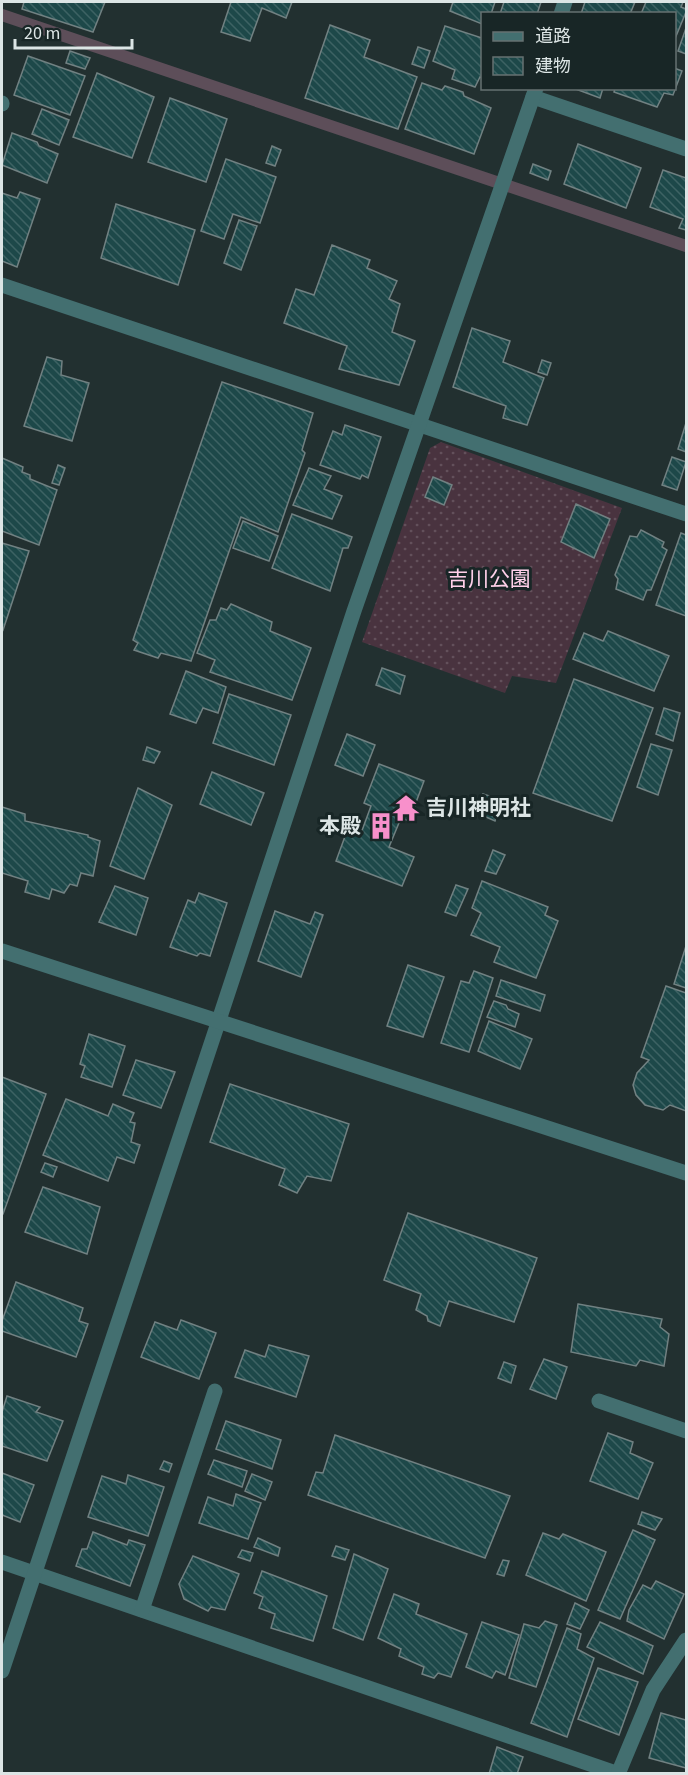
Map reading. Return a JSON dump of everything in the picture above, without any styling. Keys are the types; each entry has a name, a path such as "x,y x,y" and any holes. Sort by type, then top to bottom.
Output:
{"street":[{"path":"2,1671 354,611 534,93 687,149"},
{"path":"2,285 687,514"},
{"path":"2,951 218,1023 687,1173"},
{"path":"142,1610 215,1391"},
{"path":"599,1401 687,1431"},
{"path":"2,1562 618,1773 653,1690 687,1640"}],"green space":[{"name":"吉川公園","path":"441,442 622,508 556,683 512,676 505,693 362,642 430,448"}],"building":[{"path":"24,2 105,2 93,32 22,9"},
{"path":"231,2 292,2 286,18 262,8 250,41 221,32"},
{"path":"453,2 495,2 492,12 481,12 481,24 450,11"},
{"path":"504,2 541,2 538,12 501,12"},
{"path":"585,2 635,2 631,12 582,12"},
{"path":"646,2 683,2 681,7 686,9 676,36 676,12 642,12"},
{"path":"330,25 370,40 364,57 417,77 398,129 305,98"},
{"path":"445,26 481,38 481,78 475,87 452,79 455,70 433,61"},
{"path":"686,28 686,54 678,51"},
{"path":"418,47 430,51 424,68 412,64"},
{"path":"70,51 90,58 85,69 66,63"},
{"path":"28,56 85,76 70,115 14,95"},
{"path":"676,69 682,71 676,87"},
{"path":"97,73 154,97 132,158 73,137"},
{"path":"422,83 442,90 445,86 463,92 464,96 491,108 474,154 405,129"},
{"path":"578,90 602,90 600,98"},
{"path":"614,90 675,90 673,95 664,93 657,107 614,92"},
{"path":"170,98 227,119 206,182 148,162"},
{"path":"42,109 69,120 59,145 32,134"},
{"path":"12,133 37,142 39,146 58,154 47,183 2,165"},
{"path":"578,144 641,168 626,208 564,184"},
{"path":"272,146 281,150 275,166 266,163"},
{"path":"226,159 276,177 260,223 233,214 224,239 201,231"},
{"path":"533,164 551,171 548,180 530,173"},
{"path":"663,170 686,178 686,230 679,228 683,219 650,207"},
{"path":"20,192 40,199 17,267 2,261 2,193 17,198"},
{"path":"116,204 195,230 178,285 101,258"},
{"path":"239,220 257,226 241,270 224,263"},
{"path":"332,245 370,260 367,268 397,281 389,299 400,304 392,332 415,341 399,385 339,369 347,346 284,323 296,289 314,295"},
{"path":"472,328 510,341 503,362 544,378 527,425 503,418 506,406 453,387"},
{"path":"47,357 62,361 61,375 89,383 72,441 24,426"},
{"path":"542,360 551,363 547,375 538,372"},
{"path":"222,382 313,413 302,450 305,453 278,532 241,517 191,661 161,653 158,658 134,650 138,643 133,640"},
{"path":"686,423 686,452 678,449"},
{"path":"345,425 381,437 368,478 362,475 360,479 320,465 333,431 342,435"},
{"path":"672,457 686,462 677,490 662,485"},
{"path":"2,458 23,467 22,472 30,475 30,479 57,490 39,545 2,531"},
{"path":"58,465 65,468 59,485 52,483"},
{"path":"309,468 331,476 324,489 342,496 332,519 293,505"},
{"path":"433,477 452,485 444,505 425,497"},
{"path":"576,504 610,519 594,558 561,542"},
{"path":"292,514 352,537 348,548 343,548 330,591 272,568"},
{"path":"243,521 278,536 269,561 233,548"},
{"path":"641,530 664,542 662,547 667,550 651,590 647,590 643,600 616,589 618,579 615,575 630,536 637,537"},
{"path":"681,533 686,535 686,616 656,605"},
{"path":"2,543 29,551 3,630 2,629"},
{"path":"231,604 272,622 270,631 311,648 292,700 210,672 215,660 197,653 210,620 216,620 221,608 227,610"},
{"path":"608,631 669,656 654,691 573,659 584,633 603,641"},
{"path":"382,668 405,676 400,694 376,685"},
{"path":"186,671 226,687 218,713 203,708 196,723 170,714"},
{"path":"574,679 653,708 612,821 533,793"},
{"path":"229,694 291,715 274,765 213,743"},
{"path":"664,708 680,713 673,741 656,734"},
{"path":"347,734 375,745 363,776 335,765"},
{"path":"651,744 672,750 658,795 637,787"},
{"path":"147,747 160,752 154,763 143,760"},
{"name":"本殿","path":"379,764 424,781 409,821 401,818 389,847 414,857 402,886 336,861 347,831 360,836 371,806 364,803"},
{"path":"212,772 264,793 251,825 200,804"},
{"path":"138,788 172,805 144,879 110,866"},
{"path":"483,794 502,800 495,821 475,812"},
{"path":"2,807 25,814 25,821 88,835 100,841 93,876 81,873 77,886 70,884 64,893 52,889 49,899 25,892 28,881 2,873"},
{"path":"493,850 505,855 496,874 485,871"},
{"path":"482,881 548,907 545,915 558,921 536,978 494,962 500,947 471,935 481,913 472,908"},
{"path":"456,885 468,889 456,916 445,912"},
{"path":"115,886 148,898 136,935 99,922"},
{"path":"199,893 227,903 210,956 200,953 197,956 170,947 188,900 195,903"},
{"path":"275,911 310,924 315,912 323,915 301,977 258,961"},
{"path":"686,946 686,988 674,984"},
{"path":"408,965 444,977 423,1037 387,1026"},
{"path":"474,971 493,978 469,1052 441,1043 461,981 469,983"},
{"path":"501,980 545,995 540,1011 496,996"},
{"path":"666,986 686,993 686,1111 670,1105 663,1110 645,1105 636,1095 633,1085 637,1073 649,1060 641,1057"},
{"path":"494,1001 506,1005 508,1009 519,1014 515,1027 487,1017"},
{"path":"489,1021 532,1039 520,1069 478,1051"},
{"path":"89,1034 125,1046 112,1087 81,1077 85,1066 80,1064"},
{"path":"136,1060 175,1072 161,1108 123,1095"},
{"path":"2,1077 46,1094 3,1214 2,1214"},
{"path":"230,1084 349,1124 331,1181 307,1176 297,1193 279,1185 285,1169 210,1142"},
{"path":"66,1099 108,1116 113,1104 134,1113 130,1122 135,1123 131,1142 140,1145 134,1163 117,1157 108,1181 43,1155"},
{"path":"45,1163 57,1167 53,1177 41,1172"},
{"path":"43,1187 100,1207 87,1254 25,1232"},
{"path":"408,1213 537,1258 514,1322 449,1301 440,1326 428,1321 427,1316 416,1310 421,1294 384,1280"},
{"path":"16,1282 83,1308 79,1321 88,1324 76,1357 2,1331 2,1321"},
{"path":"578,1304 662,1319 660,1327 669,1334 664,1366 640,1360 636,1366 571,1352"},
{"path":"181,1320 216,1333 199,1379 141,1357 155,1322 177,1330"},
{"path":"269,1345 309,1356 296,1397 235,1377 245,1350 265,1357"},
{"path":"544,1359 567,1367 556,1399 530,1389"},
{"path":"504,1362 516,1366 511,1383 498,1378"},
{"path":"7,1396 40,1407 36,1412 63,1421 47,1461 2,1446 2,1412"},
{"path":"226,1421 281,1440 272,1469 216,1449"},
{"path":"608,1433 633,1442 630,1453 653,1463 638,1499 590,1481"},
{"path":"335,1435 510,1496 485,1558 308,1495 316,1472 323,1473"},
{"path":"214,1460 247,1471 242,1487 208,1474"},
{"path":"164,1461 172,1464 169,1472 160,1469"},
{"path":"2,1473 34,1485 20,1522 2,1515"},
{"path":"252,1474 272,1482 265,1500 245,1491"},
{"path":"128,1475 164,1487 148,1536 88,1517 102,1476 126,1484"},
{"path":"236,1494 261,1503 248,1539 199,1523 208,1497 233,1506"},
{"path":"642,1512 662,1519 655,1530 638,1524"},
{"path":"633,1530 655,1540 620,1619 598,1610"},
{"path":"93,1532 127,1545 129,1540 145,1545 130,1586 76,1566 82,1549 87,1549"},
{"path":"543,1533 559,1539 563,1534 606,1552 586,1601 526,1575"},
{"path":"258,1538 280,1548 278,1556 254,1547"},
{"path":"336,1546 349,1550 345,1560 332,1556"},
{"path":"242,1550 253,1553 250,1561 238,1557"},
{"path":"354,1554 388,1569 363,1640 333,1628"},
{"path":"193,1556 239,1574 225,1610 211,1607 208,1611 184,1599 179,1584"},
{"path":"503,1560 509,1561 504,1576 497,1574"},
{"path":"262,1571 327,1596 313,1641 271,1628 275,1614 259,1608 263,1597 254,1593"},
{"path":"656,1581 684,1594 664,1639 627,1621 629,1610 643,1585 651,1589"},
{"path":"394,1594 419,1604 416,1614 467,1634 451,1677 438,1673 434,1678 422,1674 424,1667 399,1656 401,1649 378,1638"},
{"path":"575,1603 589,1610 580,1629 567,1624"},
{"path":"545,1621 557,1625 536,1687 509,1678 524,1624 539,1628"},
{"path":"482,1622 519,1635 505,1675 496,1671 492,1678 466,1667"},
{"path":"600,1622 653,1646 643,1674 587,1647"},
{"path":"567,1628 581,1634 577,1649 594,1658 567,1737 531,1723"},
{"path":"598,1668 638,1682 619,1735 578,1719"},
{"path":"661,1713 686,1720 686,1768 649,1758"},
{"path":"497,1747 523,1757 517,1774 489,1774"}],"waterway":[{"path":"2,15 686,246"}],"place":[{"name":"吉川神明社","path":"406,808"},
{"name":"本殿","path":"381,826"}]}
